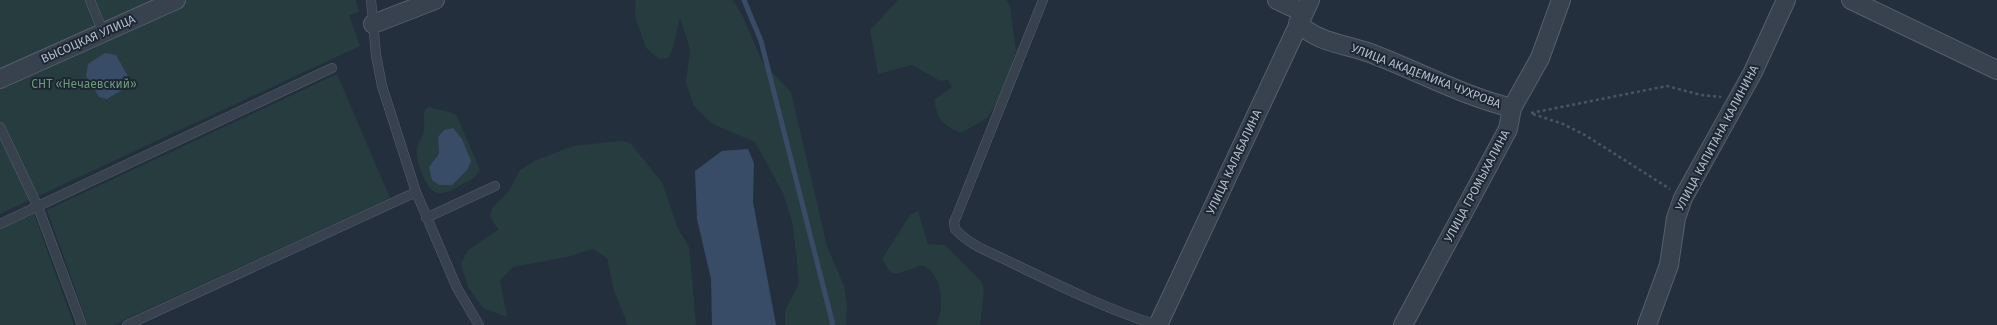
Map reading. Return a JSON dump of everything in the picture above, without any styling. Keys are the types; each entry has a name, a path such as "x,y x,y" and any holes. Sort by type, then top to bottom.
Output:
{"street":[{"name":"ВЫСОЦКАЯ УЛИЦА","path":"0,79 176,0"},
{"path":"373,24 435,0"},
{"name":"УЛИЦА АКАДЕМИКА ЧУХРОВА","path":"1278,0 1304,12 1312,36 1370,53 1488,102 1512,108"},
{"name":"УЛИЦА ГРОМЫХАЛИНА","path":"1403,325 1508,129 1512,108 1540,58 1561,0"},
{"name":"УЛИЦА КАПИТАНА КАЛИНИНА","path":"1647,325 1669,265 1676,218 1683,198 1742,91 1786,0"},
{"path":"1851,0 1997,70"},
{"name":"УЛИЦА КАЛАБАЛИНА","path":"1157,325 1304,12"}],"lane":[{"path":"90,0 103,32"},
{"path":"371,0 382,86 416,192 457,288 479,325"},
{"path":"1043,0 954,222 955,230 969,242 1053,283 1104,306 1157,325"},
{"path":"0,224 332,68"},
{"path":"0,127 38,207 82,325"},
{"path":"426,218 495,186"},
{"path":"127,325 416,192"}],"path":[{"path":"1530,113 1667,86 1715,97 1729,97 1742,91"},
{"path":"1512,108 1563,124 1586,135 1675,192"}],"green space":[{"name":"СНТ «Нечаевский»","path":"0,0 356,0 359,12 349,15 360,46 0,214"},
{"path":"636,0 733,0 743,17 763,63 791,92 827,246 844,286 847,303 846,325 785,325 785,310 799,284 793,225 783,193 755,142 712,124 694,106 686,83 690,49 680,18 672,51 668,58 659,59 646,48 635,16"},
{"path":"898,0 1006,0 1010,6 1016,51 1003,93 987,118 961,133 946,125 937,113 934,100 952,87 948,80 940,81 912,65 878,74 870,30"},
{"path":"337,74 390,198 113,325 88,325 47,210"},
{"path":"430,107 457,116 480,170 469,181 448,192 437,193 429,187 425,181 418,160 417,148 423,133 424,113 426,108","holes":["438,137 452,185 429,168 439,154"]},
{"path":"622,141 630,143 662,182 677,226 689,247 696,325 628,325 614,291 607,258 593,249 567,257 513,267 500,281 507,317 483,308 468,287 461,264 468,250 498,230 490,216 492,208 509,191 520,170 534,161 573,146"},
{"path":"918,211 928,244 945,245 981,281 984,289 980,325 936,325 941,309 940,291 938,283 929,269 922,265 900,273 891,273 882,259 910,215"},
{"path":"34,214 74,325 0,325 0,229"}],"water":[{"path":"105,53 116,55 130,80 122,90 107,99 99,97 86,76 88,64"},
{"path":"453,128 462,139 471,161 467,170 452,185 439,185 432,180 429,167 439,154 438,137 444,130"},
{"path":"748,149 754,163 753,202 776,325 712,325 711,279 697,219 695,171 722,151"}],"waterway":[{"path":"744,0 761,41 833,325"}]}
